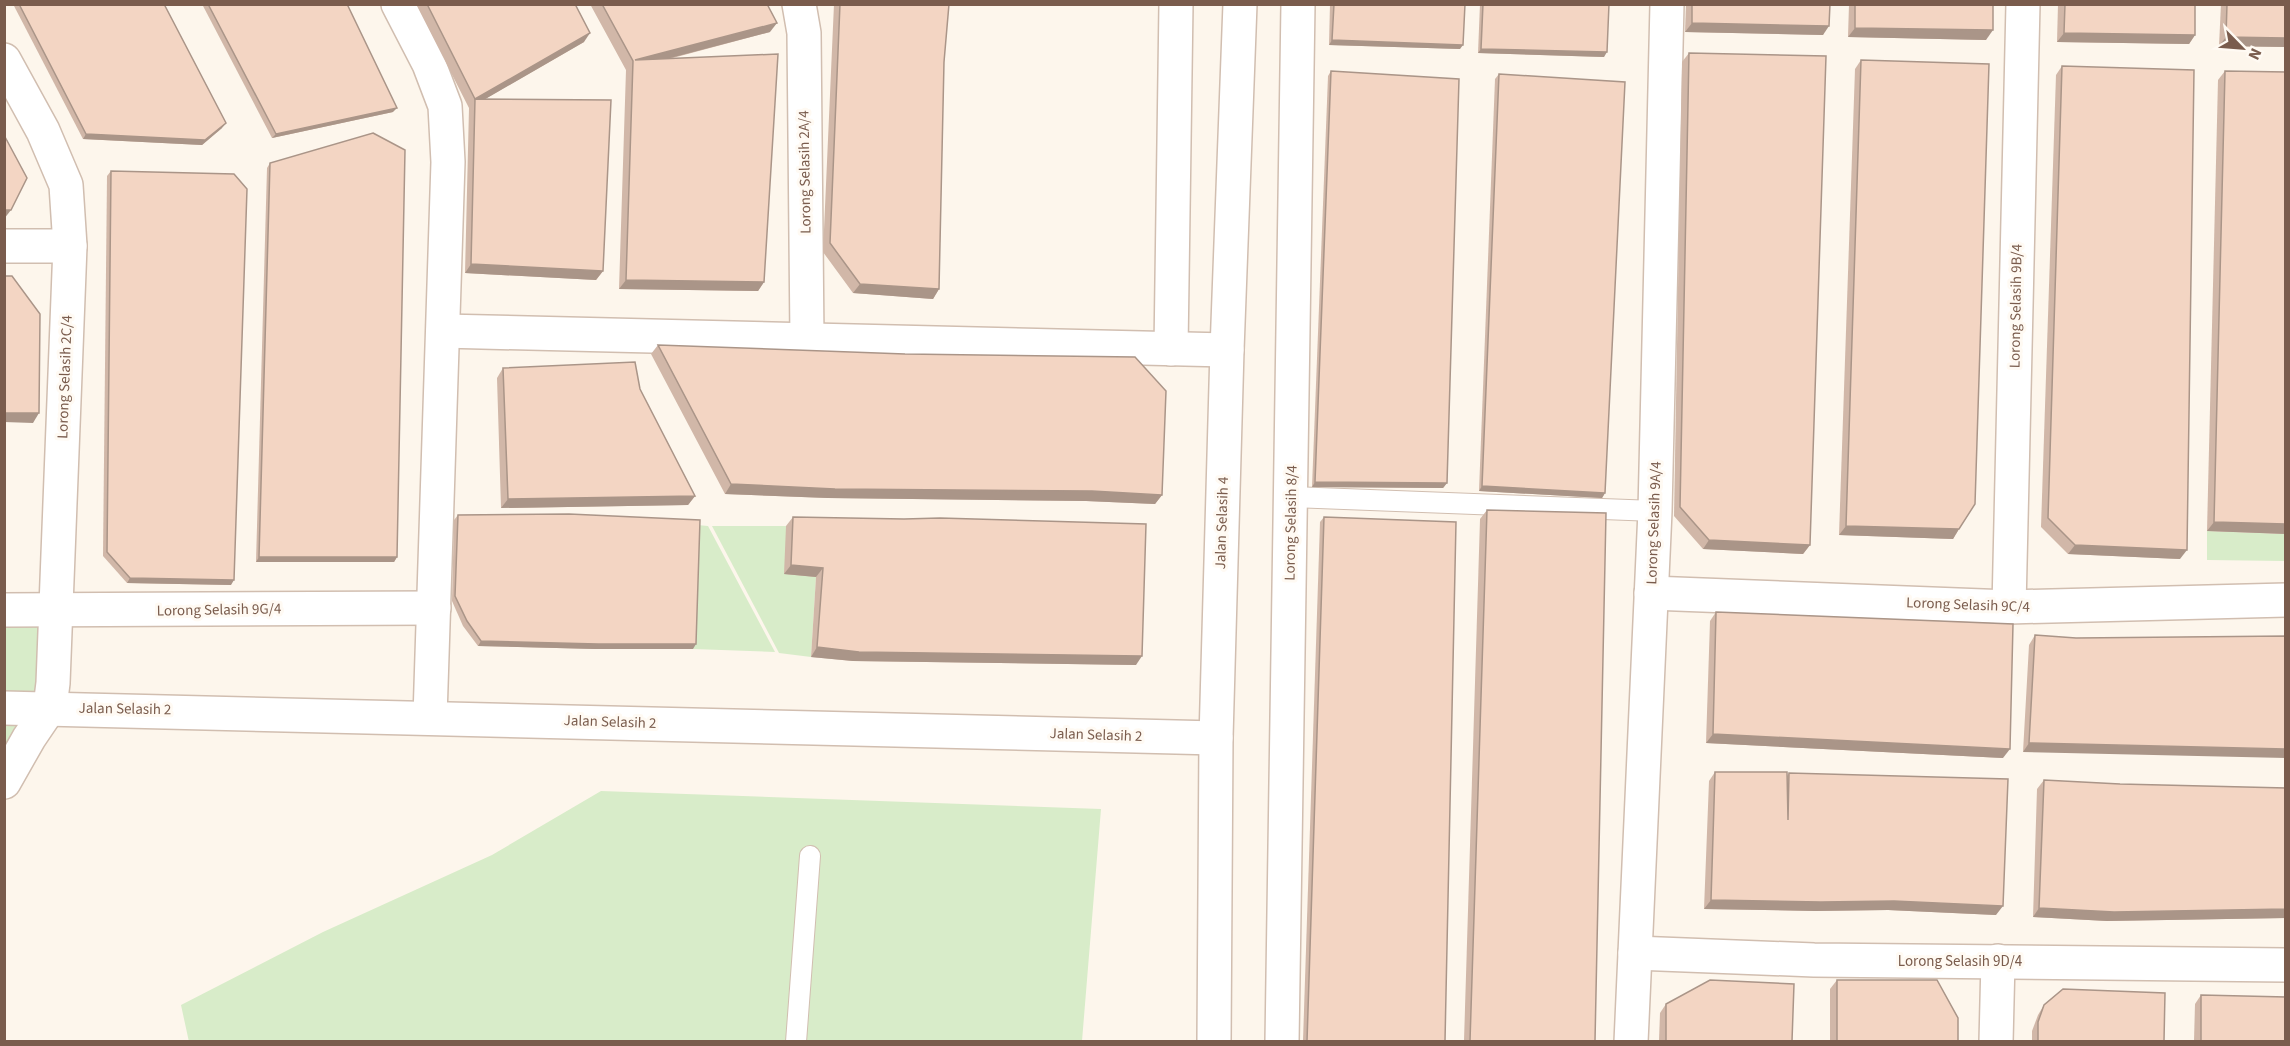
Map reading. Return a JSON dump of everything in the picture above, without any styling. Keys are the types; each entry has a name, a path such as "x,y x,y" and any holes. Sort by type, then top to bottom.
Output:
{"street":[{"path":"398,4 429,64 445,106 448,162 430,717"},
{"name":"Lorong Selasih 2A/4","path":"799,4 804,33 807,340"},
{"path":"1171,349 1176,4"},
{"name":"Jalan Selasih 4","path":"1214,1041 1216,738 1240,4"},
{"name":"Lorong Selasih 8/4","path":"1282,1041 1298,4"},
{"name":"Lorong Selasih 9A/4","path":"1631,1041 1655,511 1667,4"},
{"name":"Lorong Selasih 9B/4","path":"2009,607 2023,4"},
{"name":"Lorong Selasih 2C/4","path":"4,60 43,131 66,185 70,246 57,611 50,707"},
{"path":"4,246 70,246"},
{"path":"443,331 1227,350"},
{"name":"Lorong Selasih 9C/4","path":"1651,593 2009,607 2286,600"},
{"name":"Lorong Selasih 9G/4","path":"4,610 434,608"},
{"path":"4,782 50,707"},
{"name":"Jalan Selasih 2","path":"4,708 50,707 1216,738"},
{"name":"Lorong Selasih 9D/4","path":"1635,953 1814,960 2286,965"},
{"path":"1996,1041 1998,961"}],"lane":[{"path":"1292,497 1655,511"},
{"path":"796,1041 810,856"}],"green space":[{"path":"697,525 708,526 775,652 693,649"},
{"path":"712,526 786,526 816,577 811,657 779,653"},
{"path":"2207,531 2285,534 2285,561 2207,560"},
{"path":"5,610 57,611 50,707 5,782"},
{"path":"601,791 1101,809 1082,1041 189,1042 181,1005 323,932 492,855"}],"building":[{"path":"19,4 164,4 226,123 205,140 86,134"},
{"path":"208,4 347,4 397,108 276,134"},
{"path":"427,4 575,4 590,33 475,99"},
{"path":"602,4 767,4 777,23 635,60 778,54 764,282 626,280 633,61"},
{"path":"840,4 949,4 944,62 939,289 860,284 830,243"},
{"path":"1334,4 1465,4 1463,45 1332,40"},
{"path":"1483,4 1609,4 1607,52 1481,49"},
{"path":"1692,4 1830,4 1829,26 1692,23"},
{"path":"1855,4 1993,4 1993,30 1855,28"},
{"path":"2065,4 2195,4 2195,35 2064,33"},
{"path":"2227,4 2286,4 2286,38 2226,37"},
{"path":"1689,53 1826,56 1810,545 1709,540 1680,507"},
{"path":"1861,60 1989,64 1975,504 1959,529 1846,526"},
{"path":"2062,66 2194,70 2187,550 2075,545 2048,518"},
{"path":"1331,71 1459,79 1447,483 1315,482"},
{"path":"2225,71 2286,72 2286,524 2214,522"},
{"path":"1499,74 1625,82 1605,493 1482,486"},
{"path":"475,99 611,100 603,271 471,264"},
{"path":"373,133 405,150 397,557 259,557 270,163"},
{"path":"4,135 27,178 11,210 4,210"},
{"path":"111,171 234,174 247,189 234,580 130,578 107,552"},
{"path":"4,276 12,276 40,314 39,413 4,413"},
{"path":"658,345 905,354 1135,357 1166,391 1162,495 1092,491 835,489 731,484"},
{"path":"635,362 640,389 695,496 508,499 503,368"},
{"path":"1487,510 1606,513 1595,1041 1470,1041"},
{"path":"569,514 700,520 696,644 481,641 467,621 455,596 458,515"},
{"path":"793,517 940,518 1146,524 1142,656 859,652 817,647 823,568 791,565"},
{"path":"1324,517 1456,522 1445,1041 1307,1041"},
{"path":"1716,612 2013,624 2010,749 1713,734"},
{"path":"2035,635 2076,638 2286,636 2286,749 2029,743"},
{"path":"1715,772 1787,772 1788,820 1789,773 2008,779 2003,906 1894,901 1711,900"},
{"path":"2044,780 2286,788 2286,909 2114,912 2039,908"},
{"path":"1710,980 1794,984 1792,1041 1666,1041 1666,1004"},
{"path":"1837,980 1937,980 1958,1018 1958,1041 1837,1041"},
{"path":"2063,989 2165,993 2164,1041 2038,1041 2038,1022 2044,1005"},
{"path":"2201,995 2286,997 2286,1041 2201,1041"}]}
